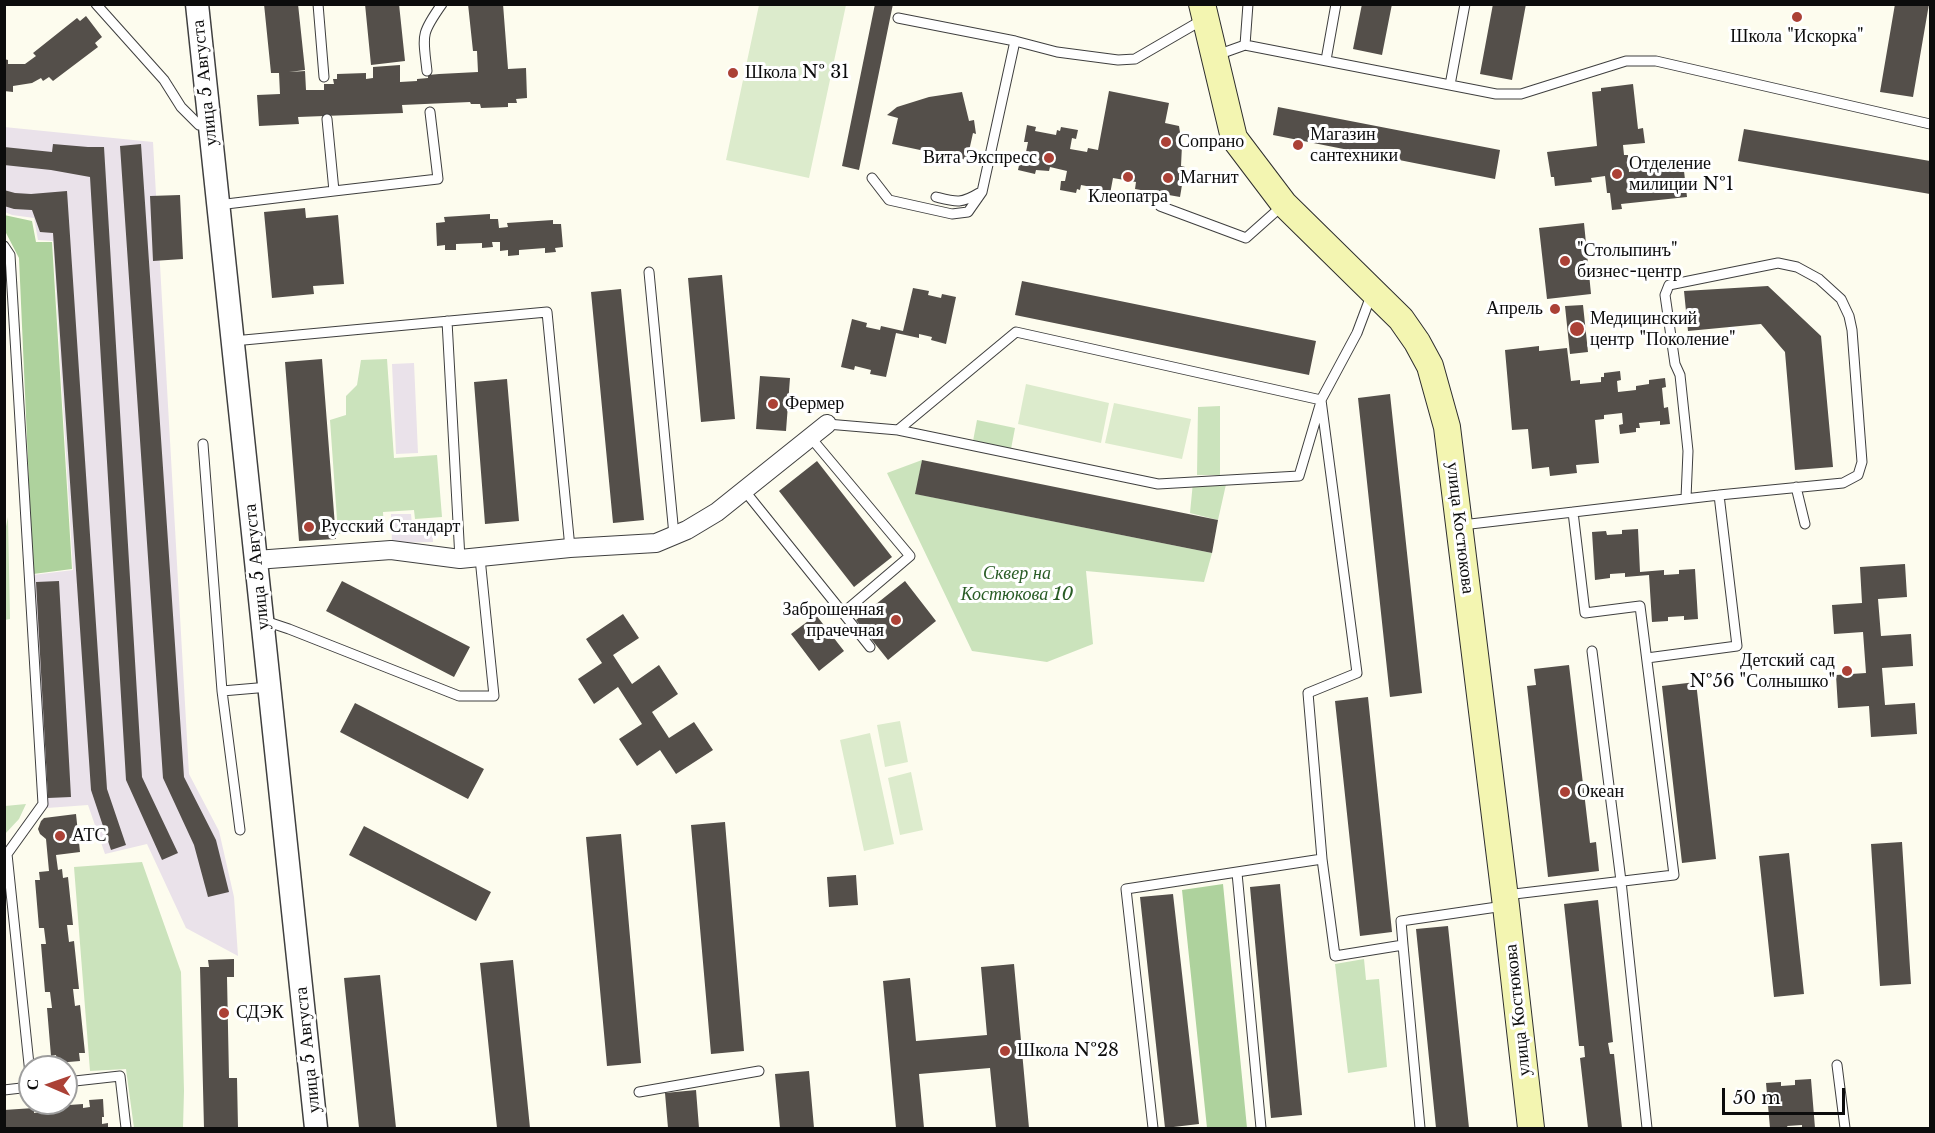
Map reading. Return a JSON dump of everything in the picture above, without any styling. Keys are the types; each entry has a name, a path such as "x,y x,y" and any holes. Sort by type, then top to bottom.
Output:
{"main road":[{"name":"улица Костюкова","path":"1204,12 1234,138 1284,204 1401,319 1430,366 1448,427 1506,900 1531,1128"}],"street":[{"name":"улица 5 Августа","path":"197,4 316,1128"},
{"path":"256,560 391,550 460,559 570,548 656,543 687,530 717,512 827,424"}],"lane":[{"path":"96,4 165,80 181,107 199,124 210,124"},
{"path":"318,4 324,77"},
{"path":"427,71 423,35 427,25 442,4"},
{"path":"1245,45 1248,4"},
{"path":"1326,60 1336,4"},
{"path":"1449,85 1465,4"},
{"path":"898,18 1068,53 1118,60 1136,59 1204,12"},
{"path":"872,178 889,200 952,214 968,212 981,192 1015,41"},
{"path":"1215,56 1245,45 1496,94 1521,94 1626,61 1656,60 1930,124"},
{"path":"218,206 438,179 430,112"},
{"path":"327,119 334,191"},
{"path":"936,197 958,202 966,201 981,192"},
{"path":"1160,206 1246,238 1284,204"},
{"path":"4,246 10,255 43,804 6,855 28,1055"},
{"path":"1460,526 1686,498 1842,483 1858,475 1862,462 1849,316 1841,299 1820,279 1797,267 1778,263 1670,285 1666,290 1675,364 1680,375 1688,451 1686,498"},
{"path":"649,272 674,535"},
{"path":"827,424 898,430 1158,484 1299,476 1321,400 1357,333 1373,291"},
{"path":"233,341 547,312 570,548"},
{"path":"447,321 460,559"},
{"path":"898,430 1016,332 1321,400"},
{"path":"1321,400 1357,673 1308,693 1322,859 1335,956 1403,945"},
{"path":"810,438 910,556 843,613"},
{"path":"203,444 222,691 240,830"},
{"path":"1796,487 1805,524"},
{"path":"744,490 870,647"},
{"path":"1647,658 1737,646 1719,495"},
{"path":"1420,1128 1401,921 1506,900 1621,881 1674,875 1640,606 1585,613 1573,512"},
{"path":"262,620 459,696 494,696 480,558"},
{"path":"1592,651 1621,881 1647,1128"},
{"path":"222,691 269,687"},
{"path":"1153,1128 1126,889 1322,859"},
{"path":"1237,873 1262,1128"},
{"path":"1837,1065 1845,1128"},
{"path":"639,1092 759,1071"},
{"path":"78,1081 120,1076 126,1128"}],"shaded area":[{"path":"4,127 153,142 189,774 219,831 234,897 238,956 186,928 147,844 105,854 88,805 47,808 33,575 73,570 53,241 38,240 34,218 5,212"},
{"path":"414,363 418,453 396,454 392,364"},
{"path":"391,514 411,514 412,525 432,525 433,542 392,543"}],"green space":[{"path":"759,5 846,5 809,178 726,160"},
{"path":"4,215 32,221 36,242 52,242 72,569 33,574 19,258 5,231"},
{"path":"387,359 394,458 437,455 442,517 415,519 414,510 383,512 384,530 338,534 330,420 346,415 346,396 357,385 361,360"},
{"path":"1026,384 1109,403 1101,443 1018,424"},
{"path":"1114,403 1191,419 1182,459 1105,443"},
{"path":"1220,406 1220,475 1197,475 1198,407"},
{"path":"977,420 1015,428 1011,449 973,441"},
{"name":"Сквер на Костюкова 10","path":"922,460 916,494 1212,553 1204,582 1086,571 1093,644 1047,662 972,651 887,473"},
{"path":"1227,480 1218,520 1190,513 1193,482"},
{"path":"8,517 10,619 5,620 4,536"},
{"path":"900,721 908,762 885,767 877,725"},
{"path":"870,733 894,844 864,851 840,740"},
{"path":"911,772 923,830 900,835 888,778"},
{"path":"26,804 19,819 5,834 5,806"},
{"path":"142,862 181,972 183,1128 134,1128 126,1069 90,1071 74,867"},
{"path":"1223,884 1247,1128 1207,1128 1182,890"},
{"path":"1364,959 1366,980 1379,979 1387,1067 1348,1073 1335,964"}],"building":[{"path":"264,4 298,4 305,70 289,72 305,71 306,90 324,90 324,84 334,84 333,79 337,79 337,74 366,73 366,79 373,78 373,67 400,65 400,82 417,81 417,79 428,78 428,75 478,72 477,51 473,51 468,4 503,4 508,69 526,68 527,98 516,99 517,103 508,103 508,107 481,108 480,104 470,102 402,105 403,113 298,117 299,124 259,126 257,95 280,94 279,73 271,73"},
{"path":"365,4 399,4 405,61 371,65"},
{"path":"875,4 893,4 859,170 842,166"},
{"path":"1362,4 1392,4 1382,55 1353,49"},
{"path":"1493,4 1526,4 1512,80 1480,74"},
{"path":"1895,4 1929,4 1913,97 1880,92"},
{"path":"86,16 102,37 95,43 98,47 53,81 49,77 43,81 41,78 32,83 13,86 13,92 4,91 4,59 8,60 8,64 25,64 36,56 33,53 77,18 80,21"},
{"path":"1633,84 1638,129 1643,128 1645,143 1623,145 1624,155 1628,155 1629,172 1643,170 1643,167 1679,163 1680,172 1684,171 1687,197 1621,204 1622,209 1612,210 1605,176 1591,178 1592,182 1555,186 1554,177 1551,177 1547,152 1597,146 1592,92 1601,91 1601,88"},
{"path":"1109,91 1169,103 1165,123 1179,126 1182,145 1181,166 1185,167 1180,197 1135,189 1136,182 1113,178 1110,194 1101,192 1102,189 1081,185 1080,190 1077,189 1076,193 1060,190 1061,181 1065,181 1067,171 1050,167 1049,171 1036,170 1035,174 1018,170 1020,161 1024,162 1028,142 1024,142 1027,125 1036,127 1035,131 1056,135 1057,130 1060,131 1061,127 1078,130 1076,139 1072,138 1070,149 1087,152 1088,148 1098,150"},
{"path":"962,92 969,121 974,120 976,134 973,133 967,160 892,144 898,118 887,115 897,107 929,97"},
{"path":"1278,107 1500,150 1495,179 1273,135"},
{"path":"1744,129 1930,161 1930,194 1738,161"},
{"path":"53,144 104,147 142,777 178,853 162,860 126,780 90,177 4,165 4,147 52,152"},
{"path":"141,144 184,777 216,840 229,892 208,897 194,845 163,778 120,146"},
{"path":"4,190 31,194 67,191 107,789 126,845 111,850 91,790 53,233 40,232 32,210 4,206"},
{"path":"180,195 183,259 153,261 150,196"},
{"path":"305,208 306,218 338,215 344,284 313,286 314,294 272,298 264,212"},
{"path":"490,214 490,219 498,219 499,228 508,227 507,223 553,220 553,224 561,224 563,247 555,248 556,252 545,253 545,248 519,250 519,255 508,256 508,250 500,251 500,242 492,242 493,247 482,248 482,243 456,244 456,250 445,250 445,245 437,246 436,223 445,222 444,217"},
{"name":"\"Столыпинъ\" бизнес-центр","path":"1584,223 1591,294 1547,299 1539,228"},
{"path":"722,275 735,419 701,422 688,278"},
{"path":"1022,281 1316,341 1309,375 1015,315"},
{"path":"1768,286 1821,336 1833,467 1795,470 1785,352 1761,324 1688,331 1684,291"},
{"path":"913,288 929,291 928,295 941,298 942,294 956,297 946,344 919,334 919,338 896,333 886,377 870,374 871,370 855,366 854,370 841,367 852,319 867,323 866,327 880,330 881,326 903,331"},
{"path":"621,289 644,520 613,523 591,292"},
{"name":"Медицинский центр \"Поколение\"","path":"1583,305 1588,352 1570,354 1565,306"},
{"path":"1539,346 1539,351 1567,348 1571,381 1580,380 1580,384 1601,382 1604,373 1620,371 1621,380 1617,381 1618,392 1636,390 1636,386 1649,384 1649,380 1665,378 1666,387 1662,388 1664,408 1668,407 1670,424 1660,425 1660,421 1639,423 1640,428 1636,428 1636,432 1620,434 1619,425 1623,424 1622,413 1604,415 1604,419 1595,420 1599,463 1576,465 1577,473 1550,476 1549,467 1532,469 1528,429 1512,430 1505,350"},
{"path":"322,359 336,539 299,541 285,362"},
{"name":"Фермер","path":"760,376 790,378 786,431 756,429"},
{"path":"507,379 519,521 485,524 474,382"},
{"path":"1390,394 1422,693 1390,697 1358,398"},
{"path":"922,460 1218,520 1212,553 915,494"},
{"path":"817,461 892,557 854,587 779,491"},
{"path":"1638,529 1640,572 1664,570 1664,575 1679,574 1679,570 1695,569 1698,619 1684,620 1684,616 1668,617 1668,621 1652,622 1649,575 1625,577 1625,573 1610,574 1610,578 1595,580 1592,532 1606,531 1607,535 1622,534 1622,530"},
{"path":"1905,564 1907,597 1878,599 1881,636 1911,634 1913,666 1882,668 1885,705 1915,703 1917,734 1871,737 1869,706 1838,708 1836,675 1866,673 1863,632 1834,634 1832,605 1862,603 1860,567"},
{"path":"59,581 71,797 48,798 36,582"},
{"path":"342,581 470,647 454,677 326,611"},
{"name":"Заброшенная прачечная","path":"905,581 936,621 888,660 856,620"},
{"path":"623,614 639,638 613,655 632,684 659,665 678,694 652,712 669,738 694,722 713,750 676,774 660,750 637,766 619,739 642,724 618,687 594,704 578,679 602,663 586,639"},
{"path":"816,615 844,651 819,671 791,634"},
{"path":"1569,665 1590,843 1596,842 1599,871 1548,877 1527,686 1536,685 1534,669"},
{"path":"1696,682 1716,859 1682,863 1662,686"},
{"path":"1368,697 1392,932 1360,936 1335,701"},
{"path":"355,703 484,769 468,799 340,732"},
{"path":"76,814 80,852 56,855 58,870 62,869 63,878 68,877 73,925 67,925 69,942 74,941 79,989 73,989 75,1006 80,1005 85,1053 79,1053 80,1061 78,1061 78,1055 51,1055 47,1008 52,1008 50,992 45,992 41,944 46,944 44,928 39,928 35,880 40,880 39,872 49,871 46,839 38,829 44,818"},
{"path":"725,822 744,1051 711,1054 691,825"},
{"path":"364,826 491,892 476,921 349,855"},
{"path":"621,834 641,1063 607,1066 586,837"},
{"path":"1902,842 1911,984 1880,986 1871,844"},
{"path":"1789,853 1804,994 1774,997 1759,856"},
{"path":"856,875 858,905 829,907 827,877"},
{"path":"1280,884 1302,1115 1271,1118 1250,887"},
{"path":"1173,894 1199,1124 1165,1128 1140,897"},
{"path":"1598,900 1613,1042 1608,1043 1610,1054 1614,1054 1622,1128 1588,1128 1580,1058 1585,1057 1584,1046 1579,1046 1564,904"},
{"path":"1448,926 1469,1128 1436,1128 1416,929"},
{"path":"234,959 234,977 227,977 229,1078 237,1078 238,1128 204,1128 200,967 209,967 208,960"},
{"path":"513,960 530,1128 497,1128 480,963"},
{"path":"1014,964 1029,1128 996,1128 990,1068 919,1074 924,1128 896,1128 883,981 910,978 916,1041 987,1035 981,967"},
{"path":"380,975 396,1128 359,1128 344,978"},
{"path":"809,1071 814,1128 780,1128 775,1074"},
{"path":"1811,1079 1815,1128 1802,1128 1802,1125 1770,1128 1766,1083 1781,1082 1781,1086 1795,1085 1795,1080"},
{"path":"696,1090 699,1128 668,1128 665,1093"},
{"path":"103,1099 102,1124 108,1123 108,1128 4,1128 4,1110 18,1109 18,1115 78,1115 78,1104 83,1104 83,1108 90,1107 89,1100"}],"place":[{"name":"Школа \"Искорка\"","path":"1797,17"},
{"name":"Школа № 31","path":"733,73"},
{"name":"Сопрано","path":"1166,142"},
{"name":"Магазин сантехники","path":"1298,145"},
{"name":"Вита Экспресс","path":"1049,158"},
{"name":"Отделение милиции №1","path":"1617,174"},
{"name":"Клеопатра","path":"1128,177"},
{"name":"Магнит","path":"1168,178"},
{"name":"\"Столыпинъ\" бизнес-центр","path":"1565,261"},
{"name":"Апрель","path":"1555,309"},
{"name":"Медицинский центр \"Поколение\"","path":"1577,329"},
{"name":"Фермер","path":"773,404"},
{"name":"Русский Стандарт","path":"309,527"},
{"name":"Заброшенная прачечная","path":"896,620"},
{"name":"Детский сад №56 \"Солнышко\"","path":"1847,671"},
{"name":"Океан","path":"1565,792"},
{"name":"АТС","path":"60,836"},
{"name":"СДЭК","path":"224,1013"},
{"name":"Школа №28","path":"1005,1051"}]}
